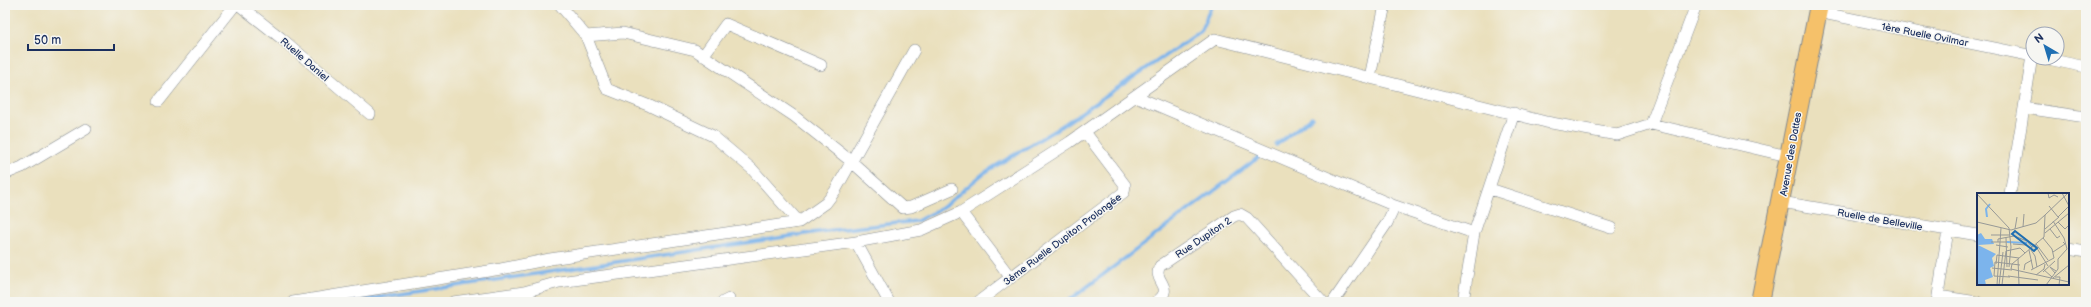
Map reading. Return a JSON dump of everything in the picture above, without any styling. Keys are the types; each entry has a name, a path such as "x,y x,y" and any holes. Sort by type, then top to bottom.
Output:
{"main road":[{"name":"Avenue des Dattes","path":"1760,302 1781,202 1788,156 1819,9"}],"street":[{"path":"159,101 235,5"},
{"name":"Ruelle Daniel","path":"239,5 281,38 370,114"},
{"path":"560,5 586,36 607,89 650,106 713,136 752,170 799,222"},
{"path":"1370,77 1385,5"},
{"path":"1651,124 1696,5"},
{"name":"1ère Ruelle Ovilmar","path":"1819,9 2025,55"},
{"path":"703,56 726,24 821,65"},
{"path":"586,36 623,33 695,50 794,116 852,162 903,208 911,207 952,189"},
{"path":"453,302 495,299 559,282 856,242 921,230 961,212 1085,132 1215,39 1546,122 1617,134 1651,124 1788,156"},
{"path":"293,302 501,269 550,259 799,222 826,203 852,162 914,50"},
{"name":"1ère Ruelle Ovilmar","path":"2065,63 2086,67"},
{"path":"2010,193 2024,108 2034,66"},
{"path":"1136,96 1395,206 1474,233"},
{"path":"2024,108 2086,117"},
{"path":"1463,302 1474,233 1490,189 1514,113"},
{"path":"5,174 22,167 86,129"},
{"name":"3ème Ruelle Dupiton Prolongée","path":"978,302 1124,192 1125,185 1085,132"},
{"path":"1490,189 1611,228"},
{"name":"Ruelle de Belleville","path":"1781,202 1977,235"},
{"path":"1334,302 1387,223 1395,206"},
{"path":"961,212 1011,278"},
{"name":"Rue Dupiton 2","path":"1156,302 1166,292 1158,273 1160,266 1234,216 1240,214 1247,218 1323,302"},
{"path":"1948,230 1938,299 1977,302"},
{"path":"856,242 888,302"},
{"path":"2069,249 2086,252"},
{"path":"524,292 533,302"}],"waterway":[{"path":"347,302 825,231 917,221 943,207 984,173 1057,129 1200,32 1212,5"},
{"path":"1276,145 1312,117"},
{"path":"1067,302 1259,157"}]}
